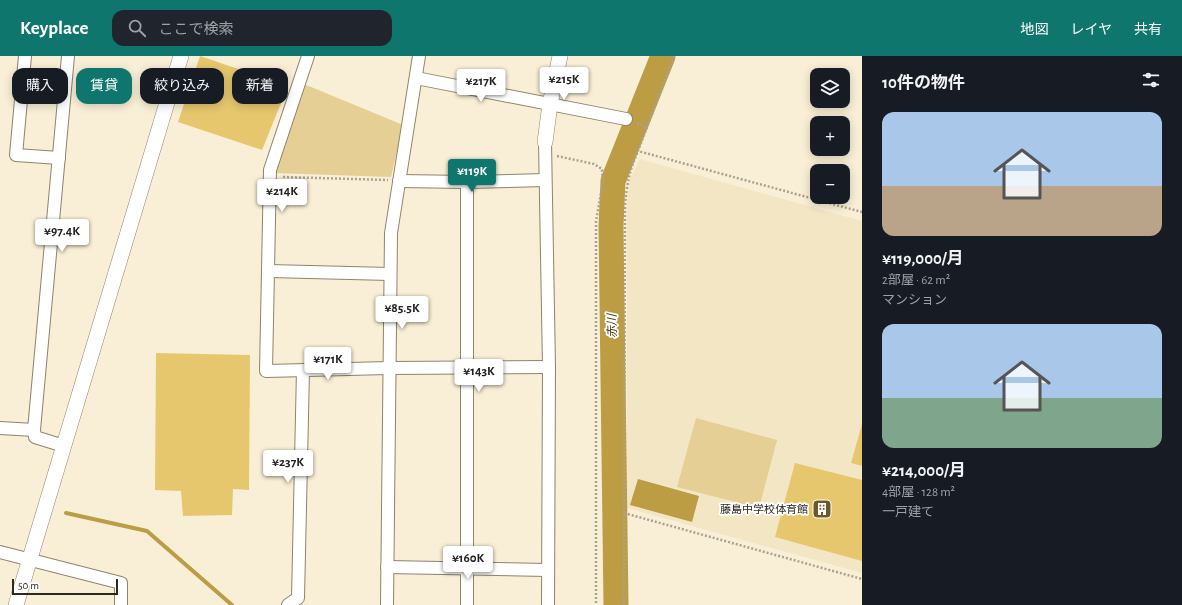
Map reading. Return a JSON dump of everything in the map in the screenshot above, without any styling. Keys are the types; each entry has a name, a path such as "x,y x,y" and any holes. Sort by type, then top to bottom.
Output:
{"street":[{"path":"25,56 16,155 59,158"},
{"path":"64,446 35,437 34,430 68,56"},
{"path":"16,605 181,56"},
{"path":"308,56 270,170 266,371 389,368 549,367"},
{"path":"387,605 391,233 419,56"},
{"path":"548,605 549,367 545,148 550,104 560,56"},
{"path":"416,78 626,119"},
{"path":"399,181 467,182 545,180"},
{"path":"467,182 467,605"},
{"path":"269,271 390,274"},
{"path":"297,603 303,370"},
{"path":"0,428 34,430"},
{"path":"0,552 121,583 121,605"},
{"path":"387,567 548,570"}],"path":[{"path":"624,605 625,206 627,180 648,128 674,56"},
{"path":"643,125 648,128"},
{"path":"545,148 594,164 602,169 603,182 596,221 596,605"},
{"path":"638,151 862,212"},
{"path":"270,176 399,181"},
{"path":"624,513 862,579"}],"shaded area":[{"path":"299,82 403,125 391,177 273,173"},
{"path":"640,159 862,221 862,573 627,508 627,205 630,179"},
{"path":"696,418 777,440 759,508 677,487"},
{"path":"638,479 699,496 692,522 630,505"}],"building":[{"path":"200,56 235,68 232,68 232,104 281,104 262,150 178,122 184,104 224,104 224,68 196,68"},
{"path":"156,353 250,355 249,490 233,489 232,515 183,516 181,491 155,490"},
{"path":"862,424 862,466 851,463"},
{"name":"藤島中学校体育館","path":"795,463 862,480 862,561 775,537"}],"waterway":[{"name":"赤川","path":"616,605 611,226 613,181 663,56"},
{"path":"66,513 147,531 232,605"}],"place":[{"name":"藤島中学校体育館","path":"822,509"}]}
